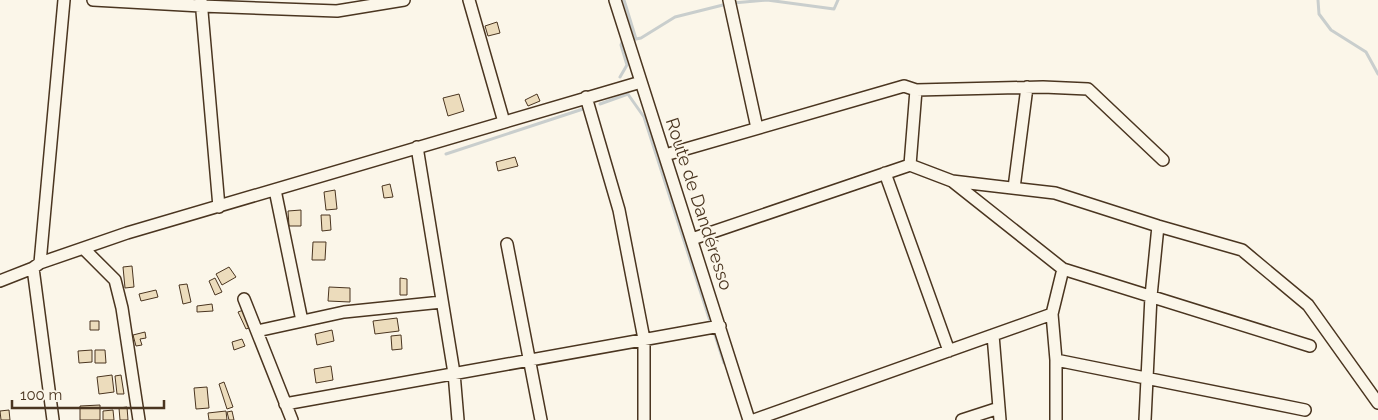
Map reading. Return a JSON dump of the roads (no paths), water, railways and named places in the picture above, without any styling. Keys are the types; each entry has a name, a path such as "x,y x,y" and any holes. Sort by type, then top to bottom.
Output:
{"street":[{"path":"53,420 36,266 64,0"},
{"path":"93,0 201,3 338,11 404,0"},
{"path":"469,0 504,122"},
{"name":"Route de Dandéresso","path":"615,0 749,420"},
{"path":"729,0 757,128"},
{"path":"201,3 219,207"},
{"path":"0,281 127,233 641,82"},
{"path":"665,155 904,86 916,90 1027,87 1088,89 1163,160"},
{"path":"1014,188 1027,87"},
{"path":"910,165 916,90"},
{"path":"586,97 619,210 644,339 644,420"},
{"path":"417,147 454,374 458,420"},
{"path":"692,239 910,165 952,181 1055,193 1158,226 1242,250 1308,305 1378,403"},
{"path":"885,173 949,351"},
{"path":"952,181 1063,269 1310,346"},
{"path":"275,190 302,321"},
{"path":"1145,420 1151,296 1158,226"},
{"path":"507,244 540,420"},
{"path":"84,249 115,280 122,308 139,420"},
{"path":"1056,420 1056,360 1052,314 1063,269"},
{"path":"244,299 292,420"},
{"path":"257,331 344,312 442,302"},
{"path":"754,420 1052,314"},
{"path":"285,404 720,326"},
{"path":"962,420 999,414 992,336"},
{"path":"1056,360 1305,410"}],"waterway":[{"path":"624,0 636,39"},
{"path":"733,3 767,0 834,9 838,0"},
{"path":"1318,0 1319,14 1331,30 1366,52 1378,74"},
{"path":"631,40 641,38 675,17 727,4"},
{"path":"620,77 627,65 621,45 622,42"},
{"path":"625,90 644,117 710,321"},
{"path":"600,104 628,94"},
{"path":"446,154 583,109"},
{"path":"714,332 724,363"}]}
